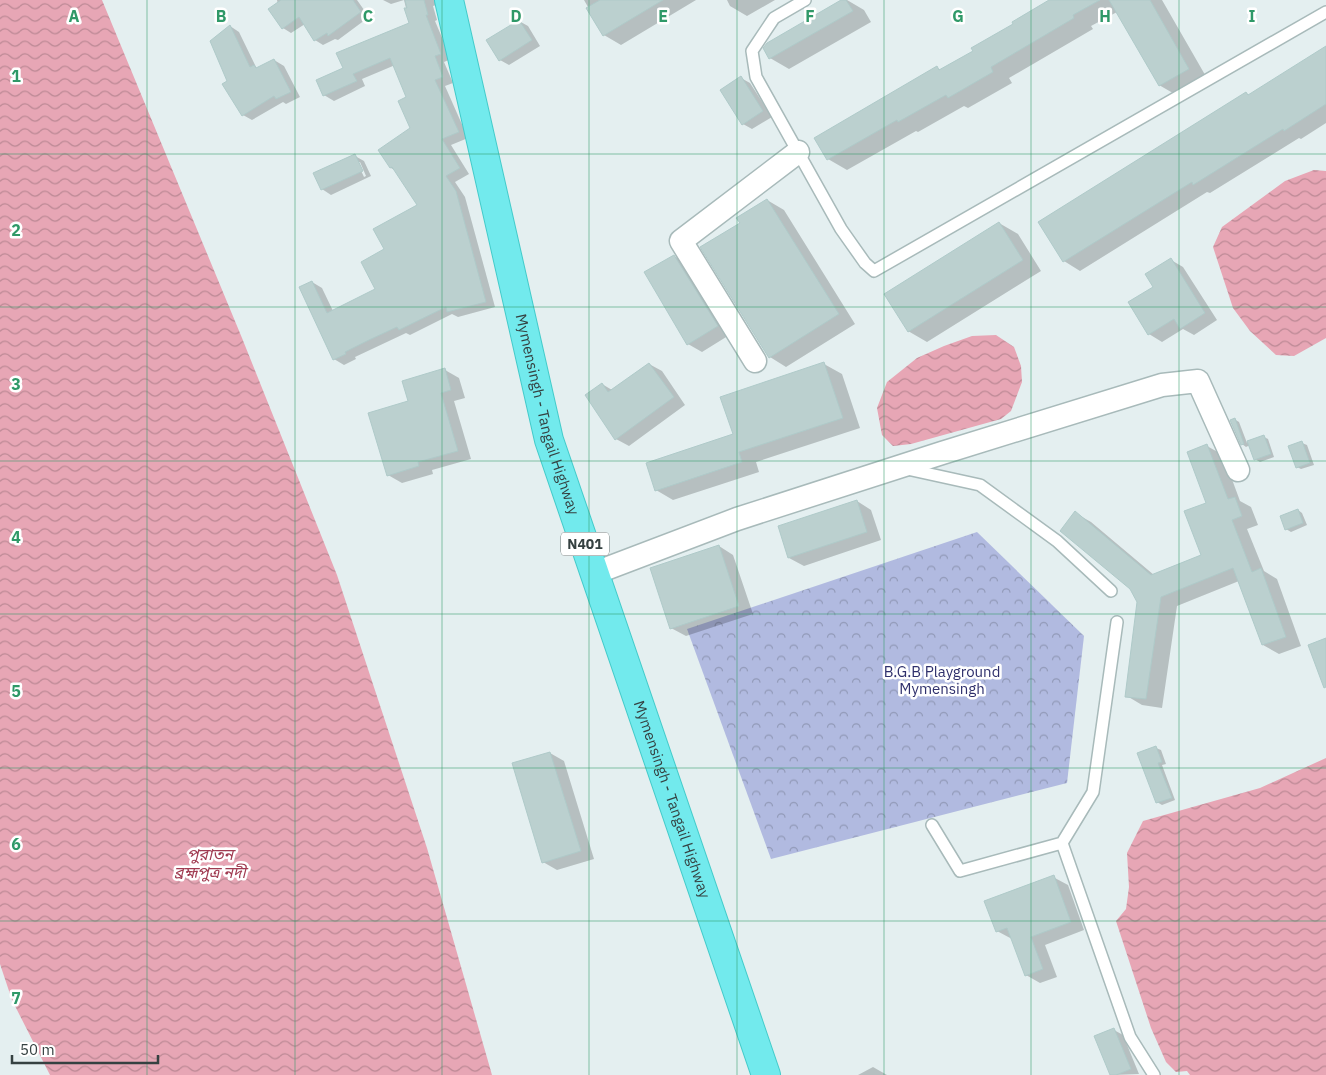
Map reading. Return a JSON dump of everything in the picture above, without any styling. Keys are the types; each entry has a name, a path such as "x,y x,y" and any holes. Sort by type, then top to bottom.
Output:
{"highway":[{"name":"Mymensingh - Tangail Highway","path":"456,3 549,440 766,1075"}],"street":[{"path":"755,361 681,241 798,152"},
{"path":"595,574 737,519 1162,385 1198,381 1238,470"}],"lane":[{"path":"805,0 774,18 752,51 756,77 841,229 865,263 874,271 1326,12"},
{"path":"898,467 980,485 1057,541 1111,591"},
{"path":"932,825 960,871 1062,843 1093,792 1117,622"},
{"path":"1062,843 1130,1038 1154,1075"}],"green space":[{"name":"B.G.B Playground Mymensingh","path":"977,532 1084,636 1067,783 771,859 687,629"}],"water":[{"name":"পুরাতন ব্রহ্মপুত্র নদী","path":"0,0 102,0 242,338 337,575 427,848 492,1075 50,1075 12,1000 0,964"},
{"path":"1314,170 1326,171 1326,338 1294,356 1276,355 1250,331 1233,308 1213,247 1222,227 1285,181"},
{"path":"996,335 1014,347 1021,366 1022,382 1011,411 1001,419 911,444 893,446 882,435 877,408 887,382 917,358 944,346 972,336"},
{"path":"1326,758 1326,1075 1190,1075 1187,1071 1176,1072 1166,1062 1151,1028 1116,921 1126,909 1129,887 1127,853 1143,821 1260,788"}],"building":[{"path":"281,0 353,0 361,12 328,36 327,33 314,41 299,17 282,29 268,9"},
{"path":"405,0 424,0 428,15 426,15 441,54 435,56 443,77 435,80 459,132 442,139 460,168 446,176 456,191 486,302 447,312 446,307 399,330 397,327 369,340 333,360 299,287 312,281 327,313 375,289 361,262 384,249 373,229 417,205 392,167 390,168 378,150 410,128 398,101 406,97 390,58 353,74 357,81 323,96 316,80 343,68 336,53 409,23 404,8 407,8"},
{"path":"600,0 663,0 603,36 586,8"},
{"path":"841,0 846,0 853,11 769,59 763,48 767,43"},
{"path":"1049,0 1100,0 1073,15 1074,18 991,67 993,72 948,98 946,95 898,122 897,120 827,160 814,138 937,66 939,70 973,51 971,48 1013,24 1012,22"},
{"path":"1109,0 1150,0 1189,69 1159,86"},
{"path":"519,20 532,40 499,61 486,40"},
{"path":"230,25 250,67 254,65 256,68 274,59 291,92 276,99 274,96 242,116 222,84 227,81 210,41"},
{"path":"1326,46 1326,104 1193,185 1192,182 1063,262 1038,222 1246,92 1248,95"},
{"path":"741,76 763,111 742,125 720,90"},
{"path":"355,154 363,171 321,190 313,173"},
{"path":"767,199 839,314 769,358 700,247 740,223 736,218"},
{"path":"999,222 1023,260 908,332 884,294"},
{"path":"674,255 718,326 687,345 644,272"},
{"path":"1171,258 1205,313 1180,329 1174,319 1148,335 1128,302 1153,287 1145,274"},
{"path":"824,362 843,418 739,452 742,462 655,491 646,463 733,434 720,397"},
{"path":"649,363 674,397 615,440 585,395 602,383 608,392"},
{"path":"445,368 451,390 441,393 458,451 418,462 419,466 387,476 368,413 408,401 402,381"},
{"path":"1235,418 1244,444 1241,445 1230,420"},
{"path":"1264,435 1271,454 1254,460 1247,441"},
{"path":"1302,441 1310,463 1296,468 1288,446"},
{"path":"1207,444 1228,499 1235,497 1242,516 1232,520 1252,572 1261,568 1286,637 1262,645 1233,568 1161,597 1146,699 1125,697 1137,602 1130,589 1060,531 1075,511 1151,575 1201,555 1184,511 1206,503 1187,452"},
{"path":"857,500 867,532 788,558 778,526"},
{"path":"1298,509 1303,523 1285,530 1280,516"},
{"path":"719,545 739,606 670,629 650,568"},
{"path":"1326,638 1326,687 1324,688 1308,645"},
{"path":"1156,746 1162,762 1158,763 1172,798 1156,803 1137,753"},
{"path":"550,752 581,851 542,863 512,763"},
{"path":"1054,875 1071,922 1031,937 1043,969 1025,976 1007,928 996,932 984,901"},
{"path":"1114,1028 1131,1069 1116,1075 1110,1075 1094,1036"}]}
